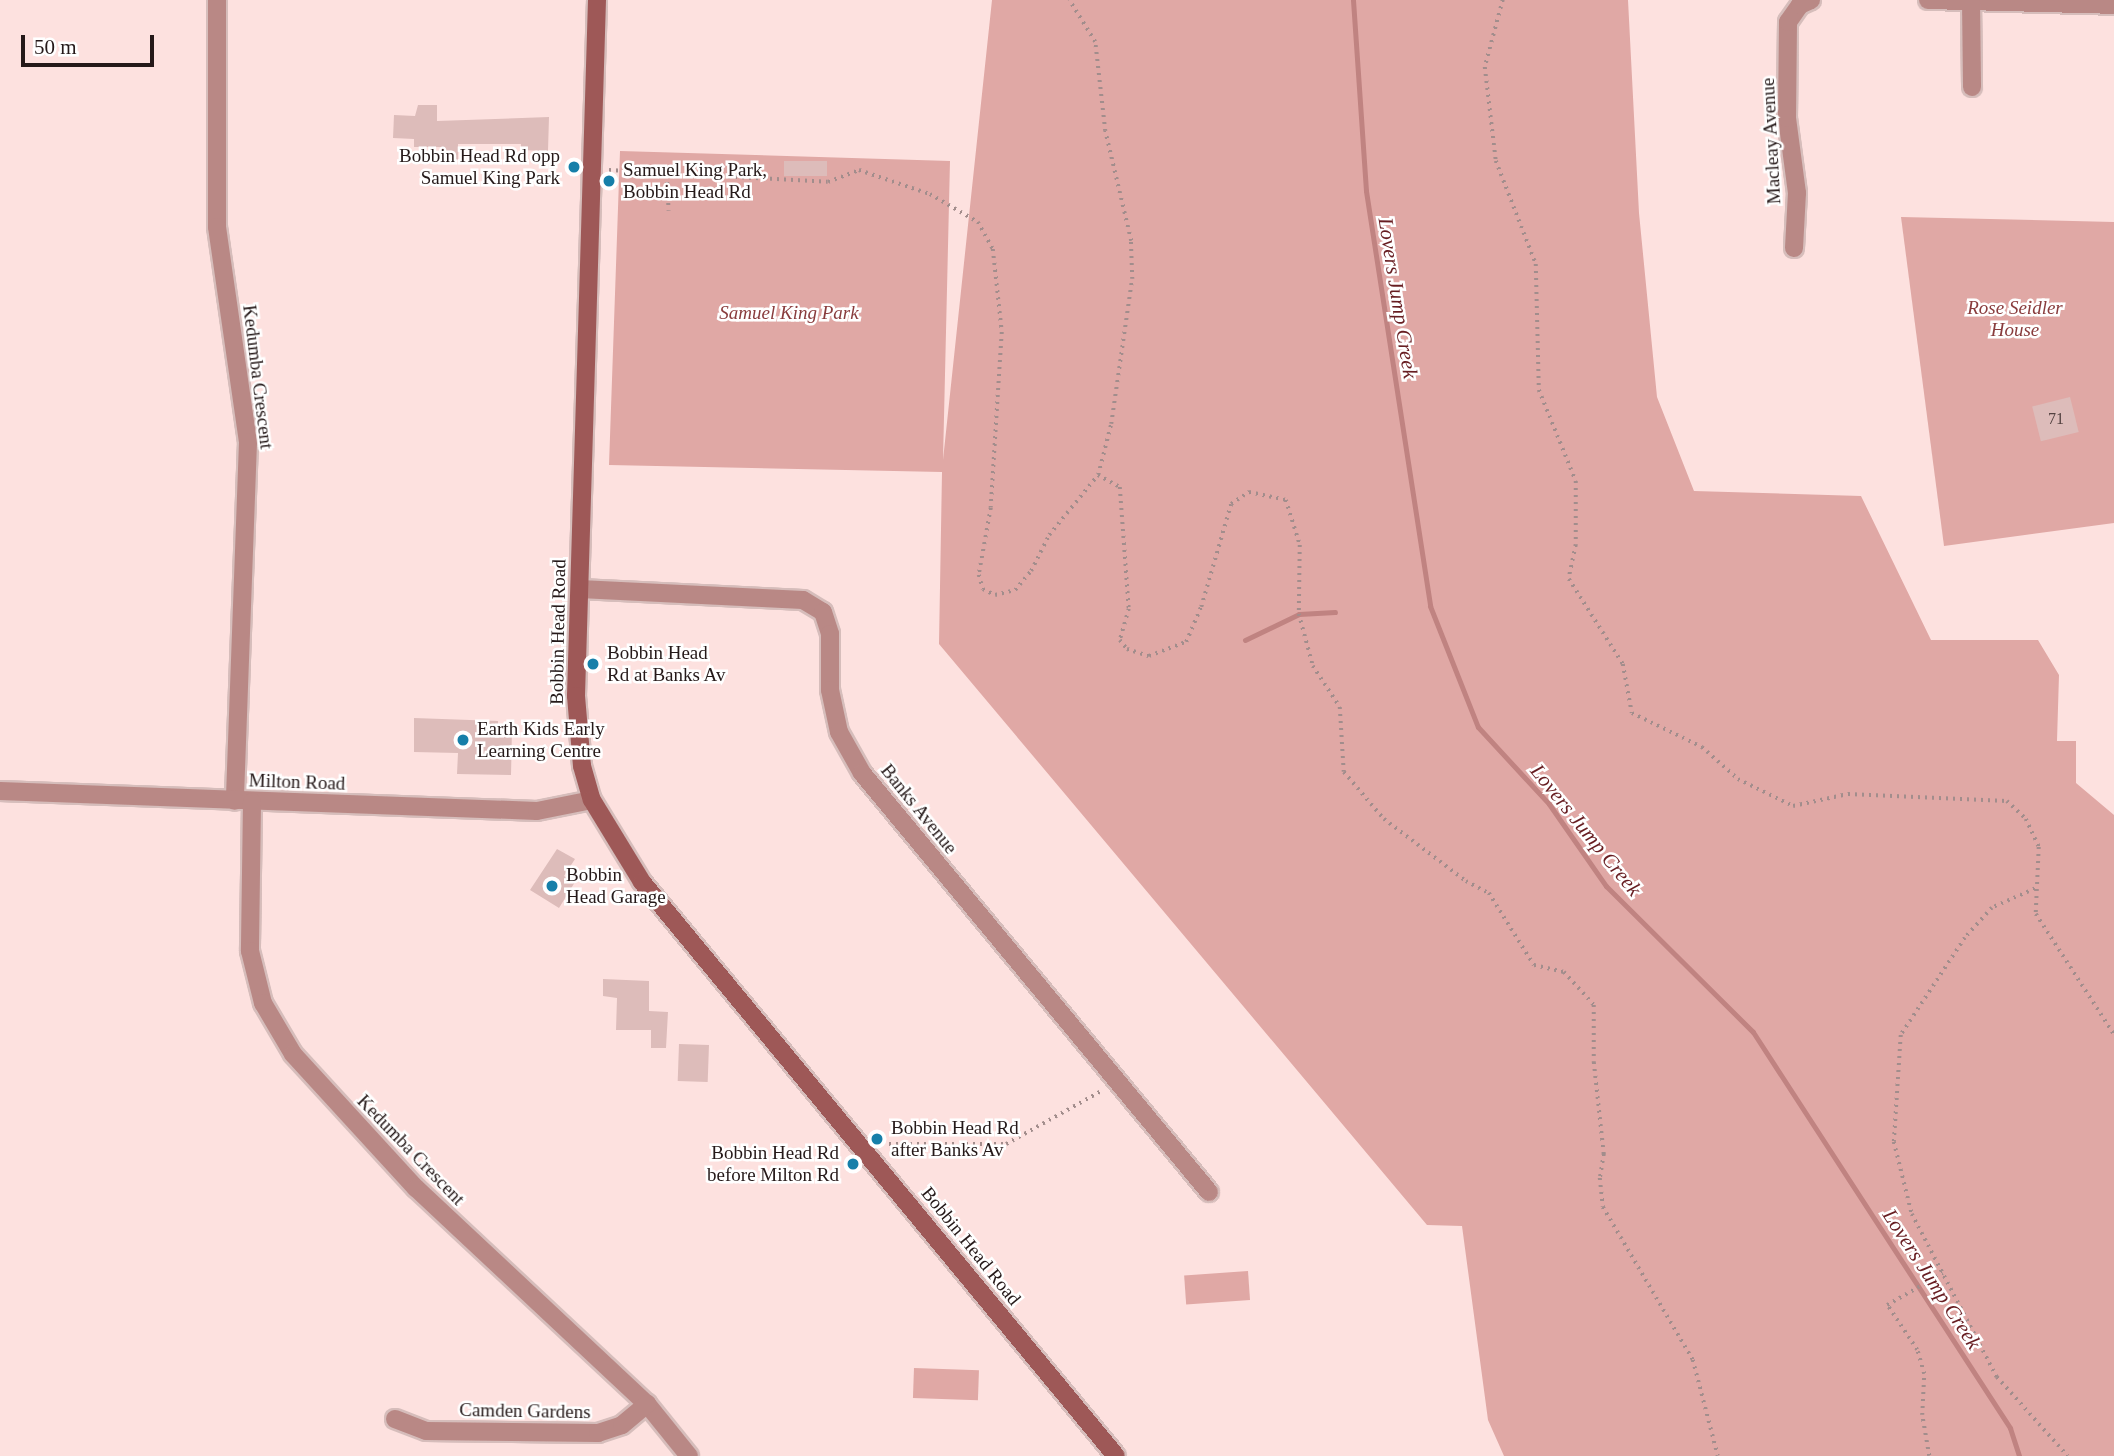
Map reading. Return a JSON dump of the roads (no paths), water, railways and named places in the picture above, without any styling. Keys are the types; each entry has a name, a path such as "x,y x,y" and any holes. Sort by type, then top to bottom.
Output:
{"main road":[{"name":"Bobbin Head Road","path":"597,0 578,736 592,800 642,881 1116,1456"}],"street":[{"name":"Kedumba Crescent","path":"217,0 217,227 248,442 244,801 250,951 272,1024 293,1054 416,1188 647,1404 689,1456"},
{"name":"Macleay Avenue","path":"1794,248 1797,193 1787,118 1788,22 1800,5 1811,0"},
{"path":"1928,0 2114,5"},
{"path":"1970,2 1972,87"},
{"name":"Banks Avenue","path":"580,589 803,600 823,612 830,634 830,690 839,732 862,773 1209,1192"},
{"name":"Milton Road","path":"0,791 537,811 592,800"},
{"name":"Camden Gardens","path":"395,1419 426,1431 598,1433 622,1425 647,1404"}],"waterway":[{"name":"Lovers Jump Creek","path":"1353,0 1366,191 1430,606 1478,727 1549,804 1606,886 1753,1032 2010,1428 2019,1456"},
{"path":"1245,640 1299,614 1335,612"}],"place":[{"name":"Bobbin Head Rd opp Samuel King Park","path":"574,167"},
{"name":"Samuel King Park, Bobbin Head Rd","path":"609,181"},
{"name":"Bobbin Head Rd at Banks Av","path":"593,664"},
{"name":"Earth Kids Early Learning Centre","path":"463,740"},
{"name":"Bobbin Head Garage","path":"552,886"},
{"name":"Bobbin Head Rd after Banks Av","path":"877,1139"},
{"name":"Bobbin Head Rd before Milton Rd","path":"853,1164"}],"park label":[{"name":"Samuel King Park","path":"789,313"},
{"name":"Rose Seidler House","path":"2015,319"}]}
